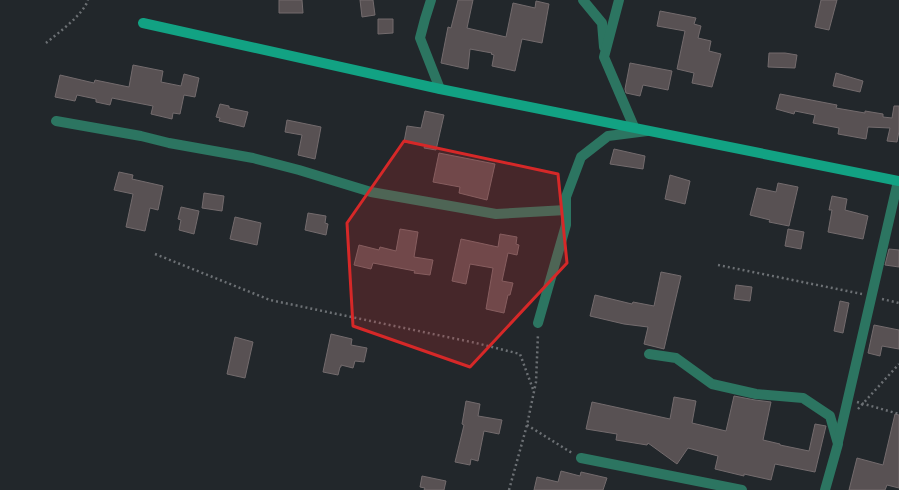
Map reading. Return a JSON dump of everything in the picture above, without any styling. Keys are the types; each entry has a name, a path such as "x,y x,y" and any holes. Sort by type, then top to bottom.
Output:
{"street":[{"path":"431,0 420,38 440,89"},
{"path":"583,0 602,23 604,57 634,127"},
{"path":"604,57 619,0"},
{"path":"143,23 440,89 898,181 838,444 826,490"},
{"path":"56,121 253,158 299,170 371,192 496,214 566,210"},
{"path":"538,323 566,225 566,197 581,157 608,136 651,131"},
{"path":"649,354 676,358 712,384 756,394 803,398 830,416 838,444"},
{"path":"581,458 742,490"}],"path":[{"path":"46,43 72,22 86,5 88,0"},
{"path":"155,254 270,300 476,343 520,354 534,392"},
{"path":"718,265 872,296 899,303"},
{"path":"509,490 527,425 536,382 538,323"},
{"path":"854,413 899,364"},
{"path":"848,399 899,414"},
{"path":"527,425 581,458"}],"highlighted area":[{"path":"404,141 558,174 567,263 470,367 353,326 347,223"}],"building":[{"path":"279,0 302,0 303,13 279,13"},
{"path":"360,0 373,0 375,15 362,17"},
{"path":"458,0 473,0 467,28 506,37 513,3 535,8 536,1 549,4 542,43 522,39 515,71 492,66 494,55 491,54 492,53 470,49 468,69 441,63 448,27 451,28"},
{"path":"821,0 837,0 829,30 815,27"},
{"path":"660,11 696,18 694,24 701,26 698,38 711,41 709,51 721,54 712,87 692,83 694,73 677,69 685,31 657,26"},
{"path":"378,19 393,19 393,33 378,34"},
{"path":"769,53 797,55 795,68 768,67"},
{"path":"630,63 672,71 668,90 643,85 640,96 626,93 625,89"},
{"path":"133,65 163,71 161,82 181,86 184,74 199,78 195,97 184,95 180,114 173,113 172,119 151,114 153,106 112,98 110,105 96,102 96,99 77,95 75,101 55,97 60,75 94,83 95,80 129,87"},
{"path":"836,73 863,81 860,92 833,86"},
{"path":"780,94 837,105 836,108 865,113 865,111 883,114 883,117 892,118 894,106 899,106 899,131 897,142 887,141 890,128 868,127 866,139 838,134 839,128 813,123 815,115 795,111 794,114 776,109"},
{"path":"220,104 229,106 229,108 248,112 244,127 219,121 220,118 216,117"},
{"path":"425,111 444,115 436,150 424,148 425,145 404,142 407,126 421,128"},
{"path":"287,120 321,127 315,159 298,155 302,135 285,132"},
{"path":"614,149 645,156 643,169 610,164"},
{"path":"439,153 495,164 487,200 459,193 460,187 433,182"},
{"path":"119,172 133,175 132,179 163,186 158,210 150,208 145,231 126,227 133,194 114,190"},
{"path":"670,175 690,181 685,204 665,199"},
{"path":"778,183 798,187 789,226 769,222 770,220 750,215 757,188 776,192"},
{"path":"204,193 224,196 222,211 202,208"},
{"path":"832,196 847,199 845,210 868,216 863,239 828,232 832,210 829,210"},
{"path":"181,207 199,211 194,234 179,230 181,220 178,219"},
{"path":"308,213 326,216 325,223 328,224 326,235 305,230"},
{"path":"235,217 261,223 257,245 230,239"},
{"path":"400,229 418,232 414,257 433,260 430,275 414,273 415,271 373,263 371,269 354,265 359,245 379,250 380,247 396,251"},
{"path":"788,229 804,232 801,249 785,246"},
{"path":"500,234 517,237 516,244 519,245 517,255 508,253 502,281 513,283 510,295 508,295 504,313 486,309 493,268 470,264 466,284 452,281 461,239 498,247"},
{"path":"889,249 899,250 899,267 885,265"},
{"path":"661,272 681,276 664,349 644,344 648,327 624,324 590,316 595,295 632,304 633,302 654,306"},
{"path":"736,285 752,287 750,301 734,299"},
{"path":"840,301 849,303 843,333 834,331"},
{"path":"874,325 899,330 899,349 882,346 880,356 868,353"},
{"path":"331,334 352,339 351,345 367,348 364,362 355,361 353,368 341,365 338,375 323,372"},
{"path":"235,337 253,342 245,378 227,374"},
{"path":"734,396 771,402 763,440 809,451 815,424 826,426 815,472 775,464 771,480 744,474 744,476 715,469 718,456 688,448 677,464 648,443 647,445 616,440 617,434 586,429 592,402 670,419 674,397 696,401 692,423 726,431"},
{"path":"466,401 480,404 478,416 502,420 499,434 484,431 478,461 471,459 470,465 455,462 464,425 462,424"},
{"path":"895,414 899,415 899,488 887,485 885,490 849,490 857,458 883,465"},
{"path":"561,471 580,476 581,472 607,478 603,490 534,490 537,477 558,482"},
{"path":"422,476 446,481 444,490 424,490 425,488 420,487"}]}
